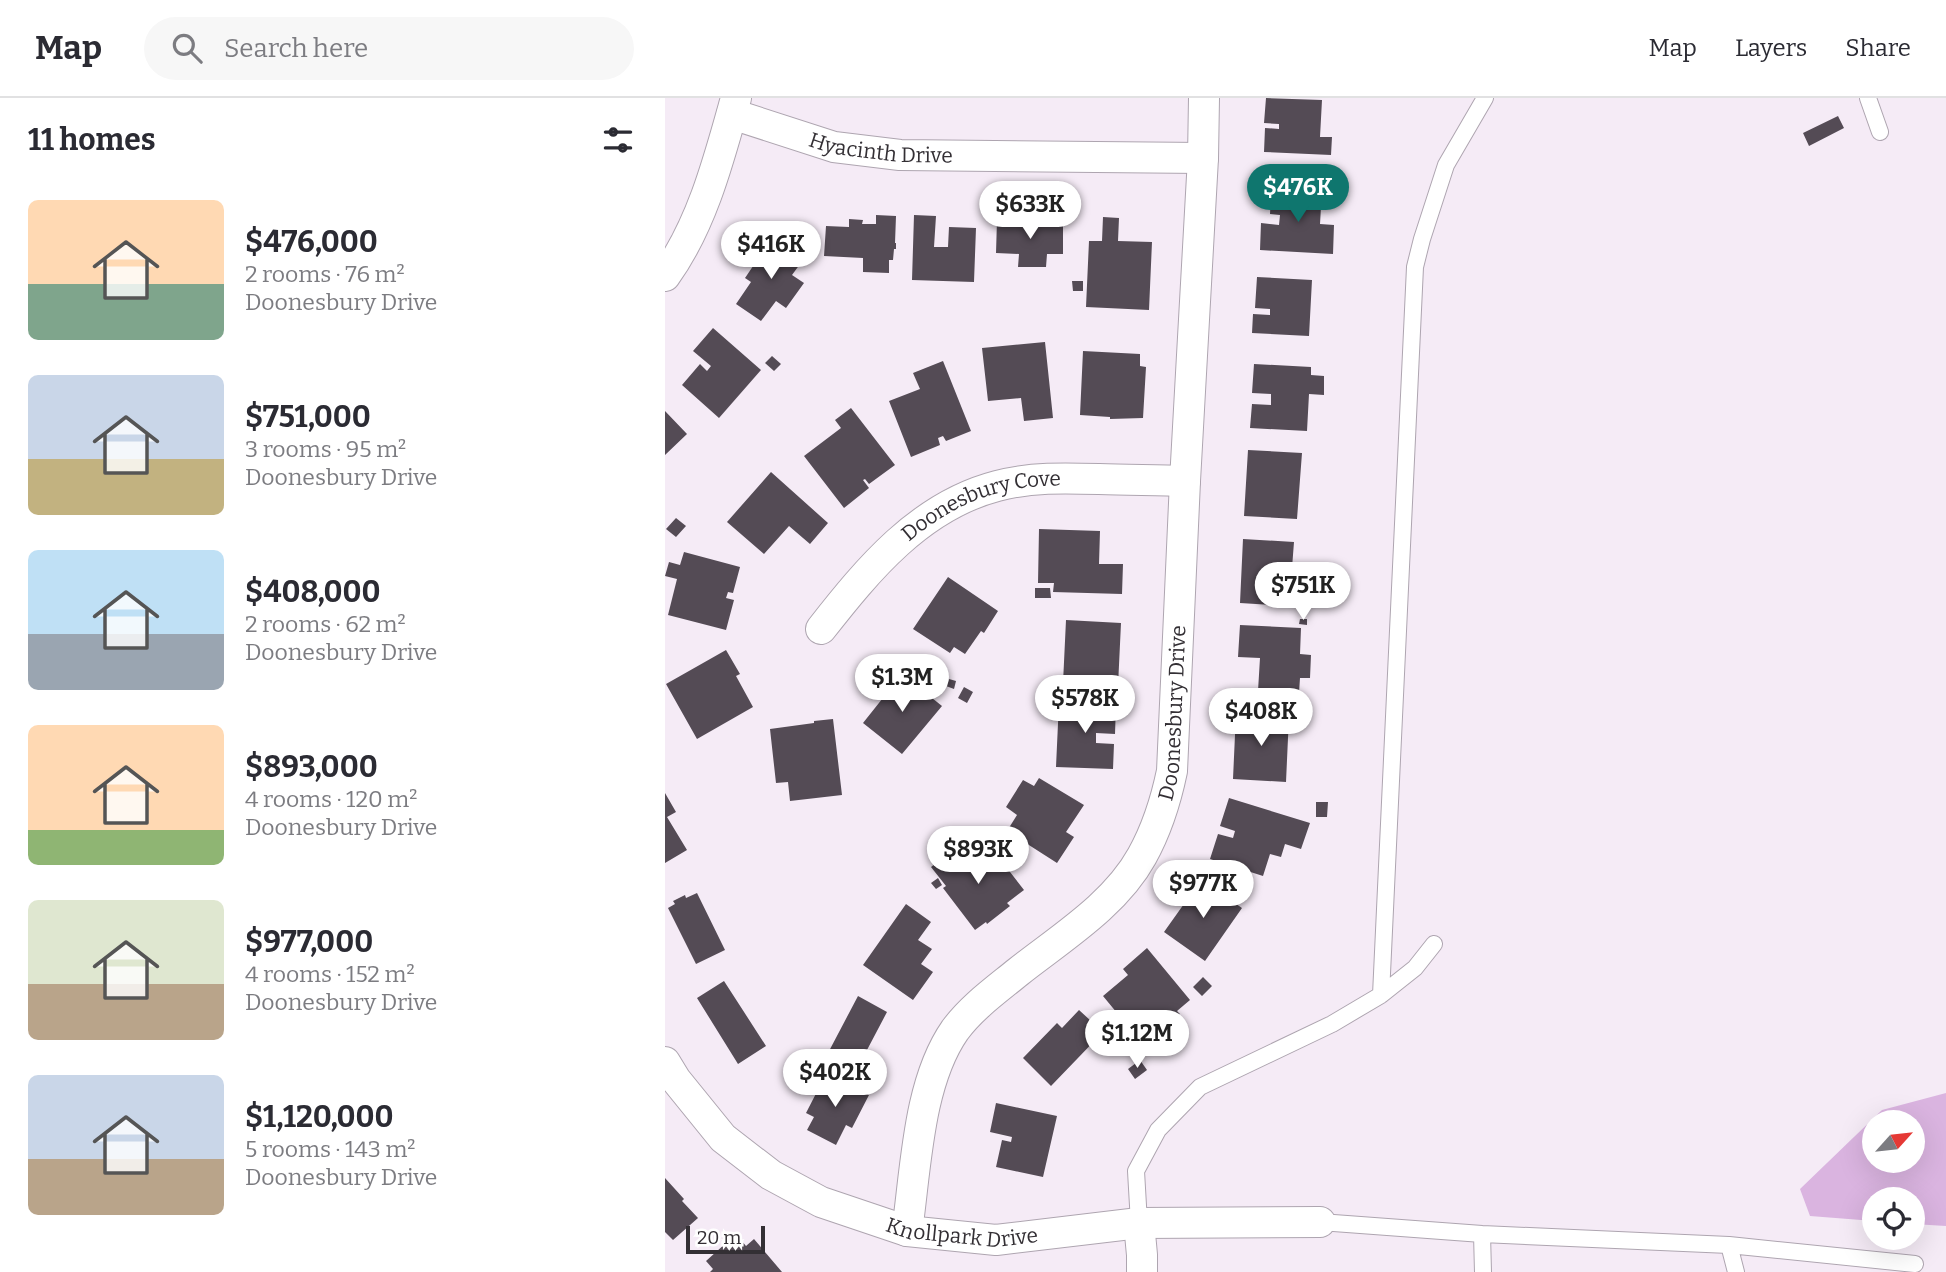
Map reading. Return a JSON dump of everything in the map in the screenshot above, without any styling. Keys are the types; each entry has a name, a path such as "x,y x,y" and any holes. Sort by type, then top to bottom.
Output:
{"street":[{"name":"Doonesbury Drive","path":"908,1231 922,1115 934,1072 955,1031 981,1002 1100,907 1125,880 1141,858 1165,803 1172,771 1204,98"},
{"name":"Hyacinth Drive","path":"734,106 834,147 900,155 1203,158"},
{"path":"665,276 679,257 707,192 734,106"},
{"name":"Doonesbury Cove","path":"821,629 853,587 898,541 933,515 972,495 998,486 1056,478 1185,481"},
{"name":"Knollpark Drive","path":"669,1076 723,1138 771,1175 821,1202 908,1231 996,1240 1139,1223 1320,1222"},
{"path":"1139,1223 1142,1272"}],"lane":[{"path":"1381,995 1415,267 1446,165 1485,98"},
{"path":"1868,98 1879,132"},
{"path":"1139,1223 1136,1171 1158,1130 1200,1087 1332,1024 1381,995 1415,968 1434,944"},
{"path":"1320,1222 1482,1234 1729,1245 1915,1265"},
{"path":"1482,1234 1483,1272"},
{"path":"1729,1245 1736,1272"}],"shaded area":[{"path":"1946,1093 1946,1226 1925,1225 1925,1187 1862,1187 1862,1220 1810,1216 1800,1189 1862,1129 1862,1173 1925,1173 1925,1110 1882,1110"}],"building":[{"path":"1266,98 1322,100 1320,137 1332,137 1331,155 1264,152 1265,128 1279,129 1279,124 1264,123"},
{"path":"1838,116 1844,128 1809,146 1803,133"},
{"path":"1281,188 1322,190 1320,224 1334,225 1333,254 1260,250 1261,223 1279,225 1280,215 1270,214 1271,193 1281,194"},
{"path":"876,215 896,216 896,249 893,260 889,260 889,273 863,272 863,258 824,256 826,226 849,227 849,219 863,220 862,224 876,224"},
{"path":"914,215 936,216 934,247 948,247 949,227 976,228 974,282 912,280"},
{"path":"1103,217 1119,218 1118,241 1152,242 1149,310 1086,307 1089,241 1102,241"},
{"path":"997,220 1063,222 1063,254 1047,254 1046,267 1018,267 1019,254 996,253"},
{"path":"772,238 803,260 792,275 804,283 786,308 776,301 761,321 736,304 751,282 745,278"},
{"path":"1257,277 1312,280 1309,336 1252,333 1253,314 1270,315 1270,309 1255,308"},
{"path":"1072,281 1083,281 1083,291 1073,291"},
{"path":"713,328 761,370 719,418 682,385 700,364 707,371 711,366 693,351"},
{"path":"1045,342 1053,418 1024,421 1021,398 988,401 982,348"},
{"path":"1083,351 1140,354 1140,366 1146,367 1143,418 1110,419 1080,415"},
{"path":"772,356 781,364 774,371 765,363"},
{"path":"943,361 971,431 946,441 943,436 938,438 940,445 911,457 889,401 920,389 913,373"},
{"path":"1254,364 1311,367 1311,375 1324,376 1324,395 1309,394 1307,431 1250,428 1252,404 1271,405 1271,394 1252,393"},
{"path":"851,408 895,465 869,484 863,480 869,488 844,508 804,456 841,428 835,420"},
{"path":"665,411 687,434 665,455"},
{"path":"1248,450 1302,453 1297,519 1244,516"},
{"path":"771,472 828,523 810,544 789,526 764,554 727,522"},
{"path":"676,518 686,526 676,537 666,529"},
{"path":"1039,529 1100,531 1099,564 1123,564 1122,594 1053,592 1054,583 1038,583"},
{"path":"1243,539 1294,542 1291,606 1240,603"},
{"path":"684,552 740,567 733,593 728,592 726,598 734,600 726,630 668,615 677,579 665,576 669,562 680,565"},
{"path":"948,577 998,611 984,633 981,631 965,654 954,647 950,653 913,629"},
{"path":"1035,588 1050,588 1051,598 1035,598"},
{"path":"1300,619 1307,619 1307,625 1299,624"},
{"path":"1066,620 1121,623 1118,686 1063,683"},
{"path":"1240,625 1301,628 1300,654 1311,655 1310,678 1300,678 1299,693 1258,691 1260,658 1238,657"},
{"path":"726,650 740,674 736,676 753,707 697,739 666,684"},
{"path":"902,674 942,706 902,754 863,723"},
{"path":"949,679 956,681 954,689 946,686"},
{"path":"964,687 973,692 967,703 958,698"},
{"path":"1059,702 1116,704 1115,734 1096,733 1096,743 1114,744 1113,769 1056,767"},
{"path":"1236,713 1289,716 1286,782 1233,779"},
{"path":"833,719 842,795 790,801 788,782 776,783 770,729"},
{"path":"1039,778 1084,805 1066,832 1074,837 1057,863 1007,831 1017,815 1006,807 1023,780 1034,786"},
{"path":"665,793 676,812 667,817 687,850 665,863"},
{"path":"1229,798 1310,823 1301,849 1285,844 1281,857 1270,854 1263,876 1210,859 1218,834 1233,838 1235,831 1220,826"},
{"path":"1316,802 1328,802 1327,817 1316,817"},
{"path":"954,849 969,869 993,850 1024,890 1007,903 1010,906 975,930 943,888 946,886 931,867"},
{"path":"938,878 942,885 936,889 931,883"},
{"path":"1201,880 1242,908 1205,961 1164,932"},
{"path":"697,893 725,950 696,964 668,908 675,904 673,901"},
{"path":"906,904 931,922 918,940 932,949 921,964 933,972 913,1000 863,965"},
{"path":"1147,948 1190,1000 1177,1011 1180,1014 1167,1025 1160,1016 1136,1036 1103,996 1128,975 1123,969"},
{"path":"1203,977 1212,986 1202,996 1193,987"},
{"path":"724,981 766,1046 738,1064 697,998"},
{"path":"858,996 887,1012 857,1069 828,1053"},
{"path":"1079,1010 1103,1032 1051,1086 1023,1058 1057,1023 1062,1028"},
{"path":"1140,1060 1147,1070 1135,1079 1128,1069"},
{"path":"825,1076 834,1080 835,1077 869,1095 852,1128 846,1125 836,1145 807,1130 814,1117 806,1113"},
{"path":"996,1103 1057,1116 1043,1177 996,1167 1002,1140 1011,1142 1012,1137 990,1132"},
{"path":"665,1178 698,1218 673,1240 665,1232"},
{"path":"736,1234 746,1246 754,1239 782,1272 710,1272 713,1269 706,1261"}]}
